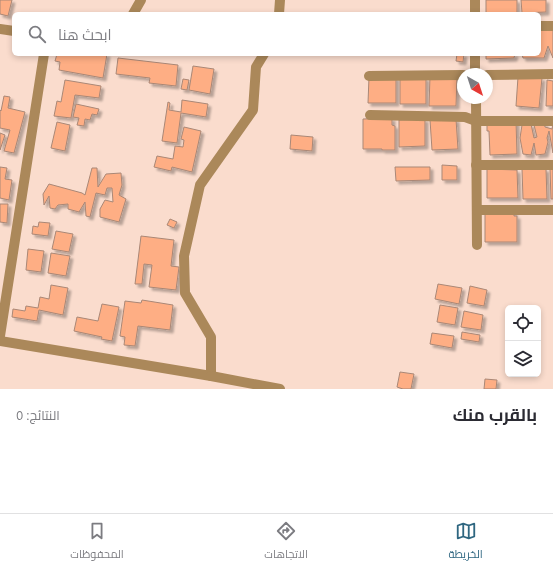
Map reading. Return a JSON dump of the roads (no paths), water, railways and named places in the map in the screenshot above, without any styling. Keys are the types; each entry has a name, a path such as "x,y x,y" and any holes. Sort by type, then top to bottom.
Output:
{"street":[{"path":"135,12 141,0"},
{"path":"279,12 280,0"},
{"path":"475,0 475,12"},
{"path":"541,26 553,26"},
{"path":"0,29 12,31"},
{"path":"0,336 44,56"},
{"path":"211,376 211,337 185,293 184,256 200,186 253,110 256,68 263,56"},
{"path":"475,56 476,68"},
{"path":"493,75 553,74"},
{"path":"369,76 457,75"},
{"path":"476,104 477,245"},
{"path":"370,115 465,117 476,121 553,121"},
{"path":"476,165 553,165"},
{"path":"477,210 553,210"},
{"path":"0,341 280,389"}]}
